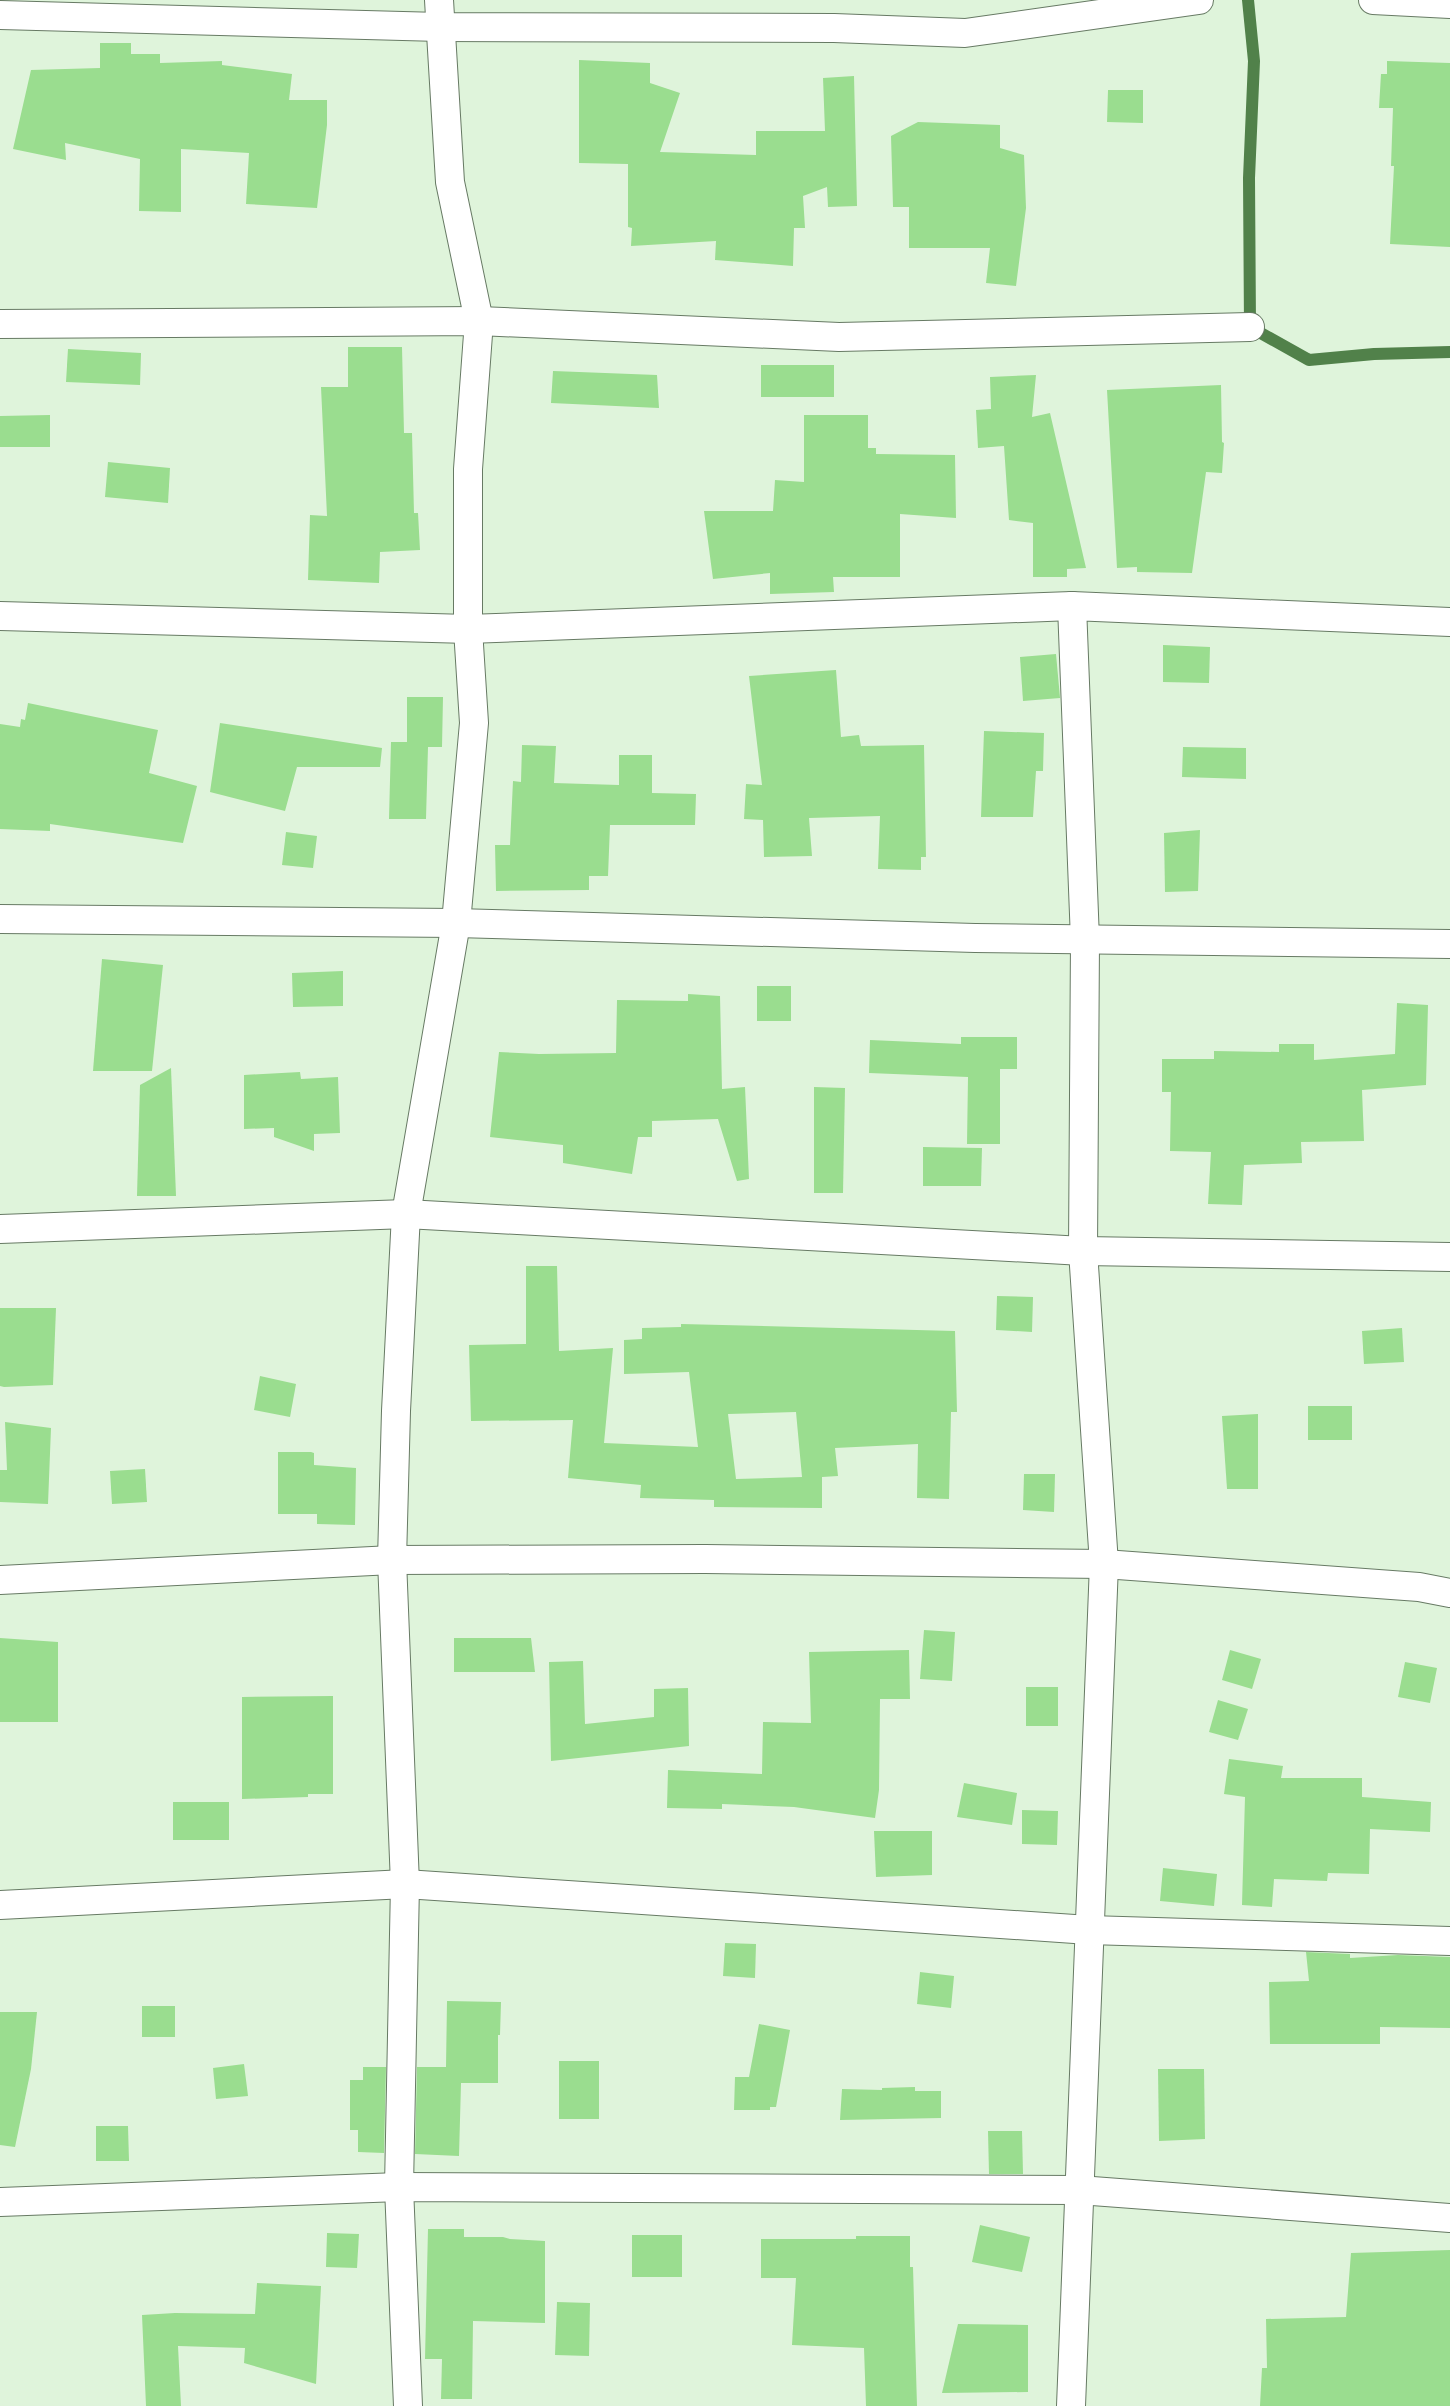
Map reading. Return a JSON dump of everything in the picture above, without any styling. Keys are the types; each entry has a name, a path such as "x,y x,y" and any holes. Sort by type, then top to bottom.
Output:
{"street":[{"path":"408,2406 399,2186 405,1884 392,1560 396,1411 406,1214 456,923 474,723 468,629 468,469 479,320 450,182 438,0"},
{"path":"0,15 440,27 834,28 966,33 1199,0"},
{"path":"1373,0 1450,4"},
{"path":"0,324 479,320 839,336 1250,326"},
{"path":"1071,2406 1088,1930 1104,1564 1082,1251 1084,940 1072,606"},
{"path":"0,616 468,629 1072,606 1450,622"},
{"path":"0,919 456,923 1084,940 1450,944"},
{"path":"0,1228 406,1214 1082,1251 1450,1257"},
{"path":"0,1580 392,1560 704,1559 1104,1564 1419,1587 1450,1593"},
{"path":"0,1905 405,1884 1088,1930 1450,1941"},
{"path":"0,2202 399,2186 1079,2190 1450,2218"}],"building":[{"path":"100,43 131,43 131,54 160,54 160,63 222,61 222,65 292,74 289,100 327,100 327,125 317,208 246,204 249,153 181,149 181,212 139,211 140,159 65,143 66,160 13,149 31,70 100,68"},
{"path":"579,60 650,63 650,83 680,93 660,152 756,155 756,131 825,131 823,78 854,76 857,206 828,207 827,187 803,196 805,228 794,228 793,266 715,260 716,241 631,246 632,228 628,227 628,164 579,163"},
{"path":"1387,61 1450,63 1450,247 1390,244 1394,166 1391,166 1393,108 1379,108 1381,74 1387,74"},
{"path":"1108,90 1143,90 1143,123 1107,122"},
{"path":"918,122 1000,125 1000,148 1024,155 1026,208 1016,286 986,283 990,248 909,248 909,207 893,207 891,136"},
{"path":"348,347 402,347 404,433 412,433 414,513 418,513 420,550 380,552 379,583 308,580 310,515 327,516 321,387 348,387"},
{"path":"68,349 141,353 140,385 66,382"},
{"path":"761,365 834,365 834,397 761,397"},
{"path":"553,371 657,375 659,408 551,403"},
{"path":"1036,375 1032,417 1050,413 1086,568 1067,569 1067,577 1033,577 1033,523 1009,520 1004,446 978,448 976,410 991,409 990,377"},
{"path":"1221,385 1222,442 1224,443 1222,473 1206,472 1192,573 1137,572 1137,567 1117,568 1107,390"},
{"path":"50,415 50,447 0,447 0,416"},
{"path":"804,415 868,415 868,448 876,448 876,454 955,455 956,518 900,514 900,577 833,577 834,592 770,594 770,573 713,579 704,511 773,511 775,480 804,482"},
{"path":"108,462 170,468 168,503 105,497"},
{"path":"1163,645 1210,647 1209,683 1163,682"},
{"path":"1056,654 1060,698 1023,701 1020,657"},
{"path":"836,670 841,737 859,735 861,746 924,745 926,857 921,857 921,870 878,869 880,816 809,818 812,856 764,857 763,820 744,819 746,784 762,785 749,676"},
{"path":"407,697 443,697 442,747 428,747 426,819 389,819 391,742 407,742"},
{"path":"28,703 158,730 149,773 197,786 183,843 50,824 50,831 0,829 0,724 20,727 21,719 25,720"},
{"path":"220,723 382,748 380,767 297,767 285,811 210,792"},
{"path":"984,731 1044,733 1043,771 1036,771 1033,817 981,817"},
{"path":"522,745 556,746 554,783 619,785 619,755 652,755 652,793 696,794 695,825 610,825 608,876 589,876 589,890 496,891 495,845 510,845 513,781 521,782"},
{"path":"1183,747 1246,748 1246,779 1182,777"},
{"path":"1200,830 1198,891 1165,892 1164,833"},
{"path":"286,832 317,836 313,868 282,865"},
{"path":"102,959 163,965 152,1071 93,1071"},
{"path":"343,971 343,1006 293,1007 292,973"},
{"path":"757,986 791,986 791,1021 757,1021"},
{"path":"688,994 720,996 722,1089 745,1087 749,1179 737,1181 718,1119 652,1121 652,1137 638,1137 632,1174 563,1163 563,1145 490,1137 499,1052 539,1054 616,1053 617,1000 688,1001"},
{"path":"1397,1003 1428,1005 1426,1085 1362,1090 1364,1141 1301,1142 1302,1163 1244,1165 1242,1205 1208,1204 1211,1152 1170,1151 1171,1092 1162,1092 1162,1059 1214,1059 1214,1051 1279,1052 1279,1044 1314,1044 1314,1060 1395,1054"},
{"path":"961,1037 1017,1037 1017,1069 1000,1069 1000,1144 967,1144 968,1077 869,1073 870,1040 961,1044"},
{"path":"171,1068 176,1196 137,1196 140,1085"},
{"path":"300,1072 301,1079 338,1077 340,1133 314,1134 314,1151 274,1137 274,1128 244,1129 244,1075"},
{"path":"814,1087 845,1088 843,1193 814,1193"},
{"path":"923,1147 982,1148 981,1186 923,1186"},
{"path":"526,1266 557,1266 559,1351 613,1348 604,1443 698,1447 689,1372 624,1374 624,1340 642,1339 642,1328 681,1327 681,1324 955,1331 957,1412 951,1412 949,1499 917,1498 918,1444 835,1448 838,1476 822,1477 822,1508 714,1507 714,1500 640,1498 641,1485 568,1478 573,1420 471,1421 469,1345 526,1344","holes":["796,1412 802,1477 736,1479 728,1414"]},
{"path":"997,1296 1033,1297 1032,1332 996,1330"},
{"path":"0,1308 56,1308 53,1385 0,1386"},
{"path":"1402,1328 1404,1362 1364,1364 1362,1331"},
{"path":"260,1376 296,1384 290,1417 254,1410"},
{"path":"1308,1406 1352,1406 1352,1440 1308,1440"},
{"path":"1258,1414 1258,1489 1227,1489 1222,1416"},
{"path":"5,1422 51,1428 48,1504 0,1502 0,1470 7,1470"},
{"path":"278,1452 311,1452 314,1453 314,1465 356,1468 355,1525 317,1524 317,1514 278,1514"},
{"path":"145,1469 147,1502 112,1504 110,1471"},
{"path":"1024,1474 1055,1474 1054,1512 1023,1510"},
{"path":"924,1630 955,1632 952,1681 920,1679"},
{"path":"0,1638 58,1642 58,1722 0,1722"},
{"path":"454,1638 531,1638 535,1672 454,1672"},
{"path":"909,1650 910,1699 880,1699 879,1790 875,1818 794,1807 722,1804 722,1809 667,1808 668,1770 762,1774 763,1722 811,1723 809,1652"},
{"path":"1230,1650 1261,1659 1252,1689 1222,1680"},
{"path":"583,1661 585,1724 654,1717 654,1689 688,1688 689,1746 551,1761 549,1662"},
{"path":"1405,1662 1437,1668 1430,1703 1398,1697"},
{"path":"1026,1687 1058,1687 1058,1726 1026,1726"},
{"path":"333,1696 333,1794 308,1794 308,1797 242,1799 242,1697"},
{"path":"1218,1700 1248,1709 1238,1740 1209,1732"},
{"path":"1229,1759 1283,1766 1281,1778 1362,1778 1362,1797 1431,1802 1430,1832 1370,1829 1369,1874 1328,1873 1327,1881 1274,1879 1272,1907 1242,1905 1245,1797 1224,1794"},
{"path":"964,1783 1017,1793 1012,1825 957,1817"},
{"path":"173,1802 229,1802 229,1840 173,1840"},
{"path":"1022,1810 1058,1811 1057,1845 1022,1844"},
{"path":"874,1831 932,1831 932,1875 876,1877"},
{"path":"1163,1868 1217,1874 1214,1906 1160,1901"},
{"path":"725,1943 756,1944 755,1978 723,1976"},
{"path":"1306,1952 1350,1954 1350,1958 1398,1955 1450,1957 1450,2028 1380,2027 1380,2044 1270,2044 1269,1982 1309,1981"},
{"path":"920,1972 954,1976 951,2008 917,2004"},
{"path":"447,2001 501,2002 500,2035 498,2035 498,2083 461,2083 459,2156 415,2154 417,2067 446,2067"},
{"path":"142,2006 175,2006 175,2037 142,2037"},
{"path":"0,2012 37,2012 31,2069 15,2147 0,2145"},
{"path":"759,2024 790,2030 776,2107 770,2107 770,2110 734,2110 735,2077 749,2077"},
{"path":"559,2061 599,2061 599,2119 559,2119"},
{"path":"244,2064 248,2096 216,2099 213,2068"},
{"path":"363,2067 386,2067 384,2153 358,2152 358,2130 350,2130 350,2080 363,2080"},
{"path":"1158,2069 1204,2069 1205,2139 1159,2141"},
{"path":"915,2087 915,2091 941,2091 941,2118 840,2120 842,2089 882,2090 882,2088"},
{"path":"96,2126 128,2126 129,2161 96,2161"},
{"path":"988,2131 1022,2131 1023,2174 989,2174"},
{"path":"980,2225 1030,2237 1022,2272 972,2262"},
{"path":"428,2229 464,2229 464,2237 503,2237 545,2241 545,2323 473,2321 472,2399 441,2399 442,2359 425,2359"},
{"path":"327,2233 359,2234 357,2268 326,2267"},
{"path":"632,2235 682,2235 682,2277 632,2277"},
{"path":"856,2236 910,2236 910,2267 913,2267 917,2406 866,2406 864,2348 792,2345 796,2278 761,2278 761,2239 856,2239"},
{"path":"1450,2250 1450,2406 1260,2406 1262,2368 1267,2368 1266,2319 1346,2317 1351,2253"},
{"path":"257,2283 321,2286 316,2384 244,2363 245,2348 178,2346 181,2406 146,2406 142,2315 175,2313 255,2314"},
{"path":"557,2302 590,2303 589,2356 555,2355"},
{"path":"958,2324 1028,2325 1028,2392 942,2393"}],"waterway":[{"path":"1248,0 1254,61 1249,178 1250,327 1309,360 1374,354 1450,352"}]}
